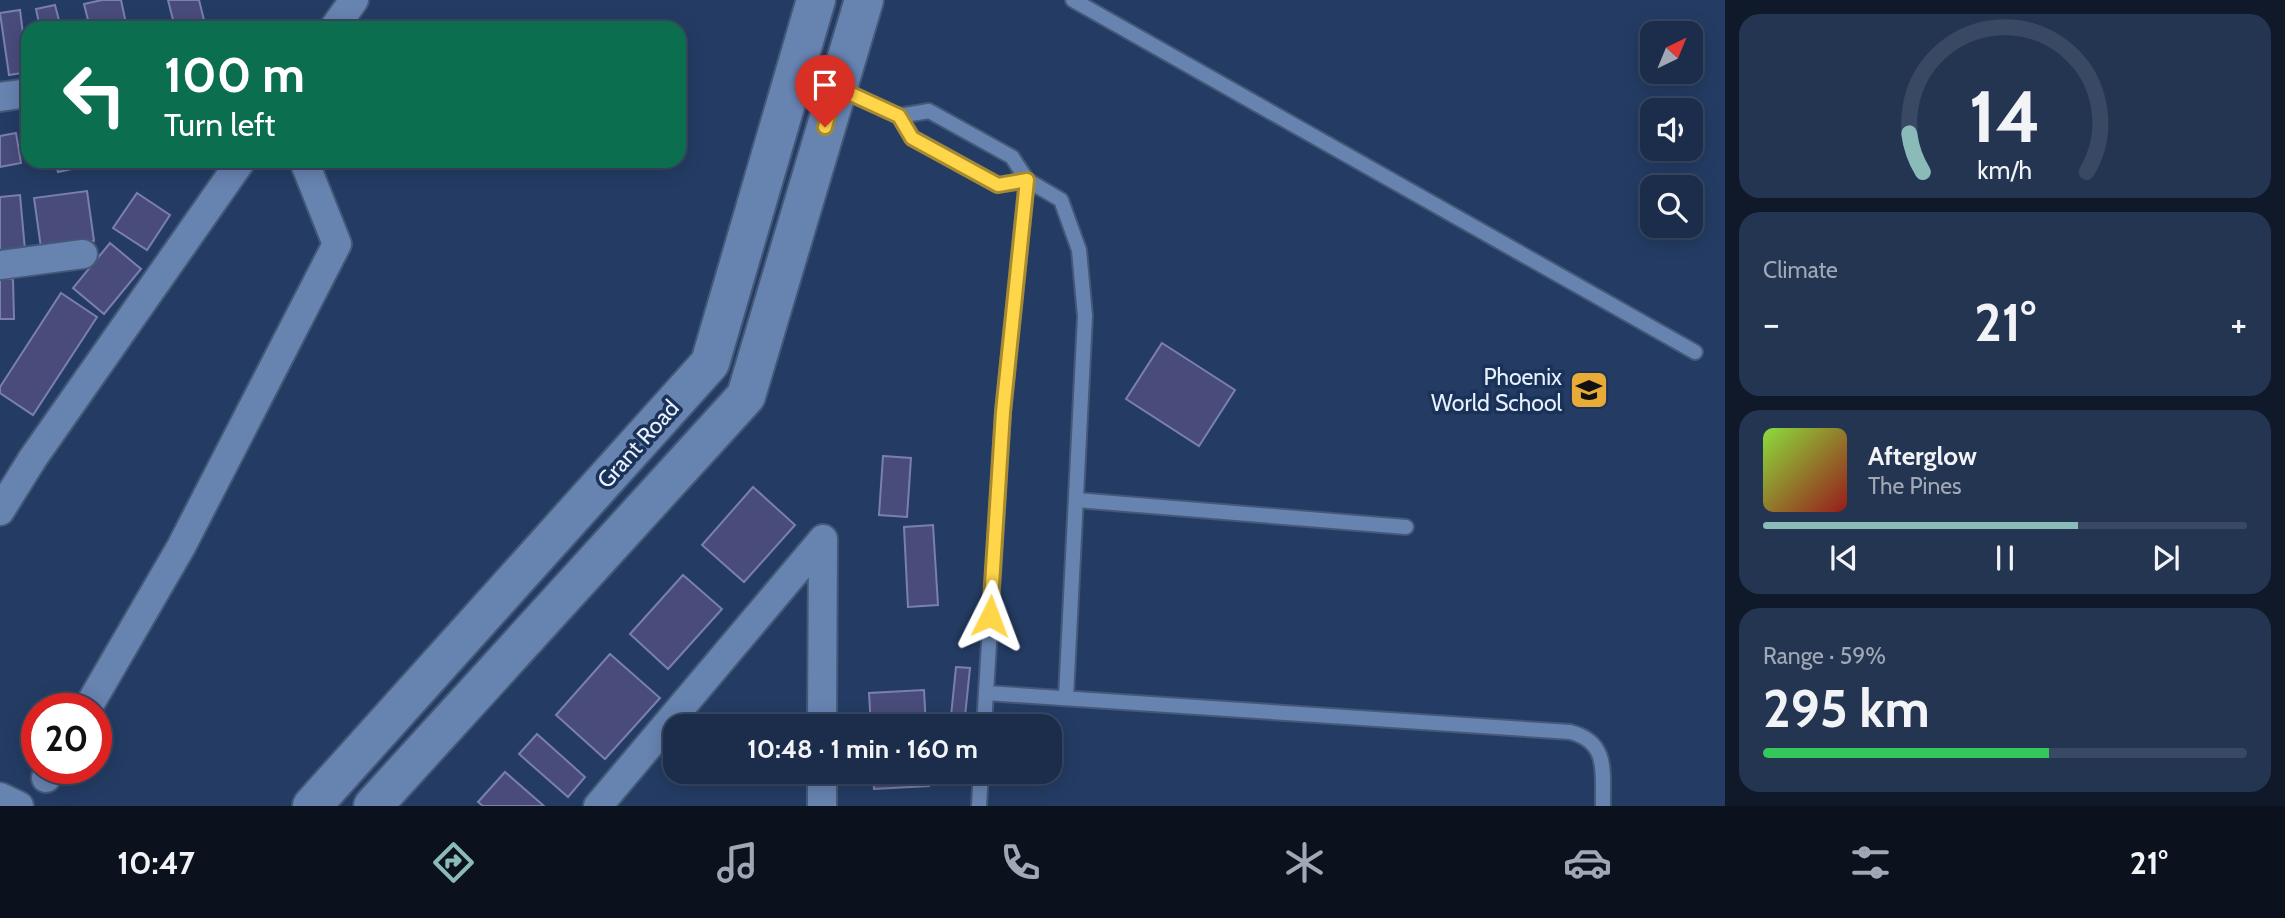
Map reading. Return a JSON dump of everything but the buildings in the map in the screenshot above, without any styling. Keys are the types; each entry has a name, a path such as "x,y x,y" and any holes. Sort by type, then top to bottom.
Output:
{"main road":[{"name":"Grant Road","path":"312,806 710,363 816,0"},
{"name":"Grant Road","path":"373,806 746,396 864,0"}],"street":[{"path":"339,21 354,0"},
{"path":"0,97 21,94"},
{"path":"0,511 41,447 236,168"},
{"path":"96,693 181,547 337,244 307,168"},
{"path":"0,265 83,254"},
{"path":"676,714 823,539 822,714"},
{"path":"598,806 663,729"},
{"path":"822,784 822,806"},
{"path":"0,797 19,806"}],"lane":[{"path":"1073,0 1695,352"},
{"path":"836,87 899,116 929,111 1012,157 1027,180 1061,200 1079,250 1085,316 1066,697"},
{"path":"899,116 912,138 998,185 1027,180"},
{"path":"985,714 1003,412 1027,180"},
{"path":"1076,500 1406,527"},
{"path":"986,693 1570,732 1584,736 1600,753 1603,806"},
{"path":"979,806 980,784"}],"place":[{"name":"Phoenix World School","path":"1589,390"}],"route":[{"path":"825,127 836,87 899,116 912,138 998,185 1027,180 1003,412 990,616"}]}
